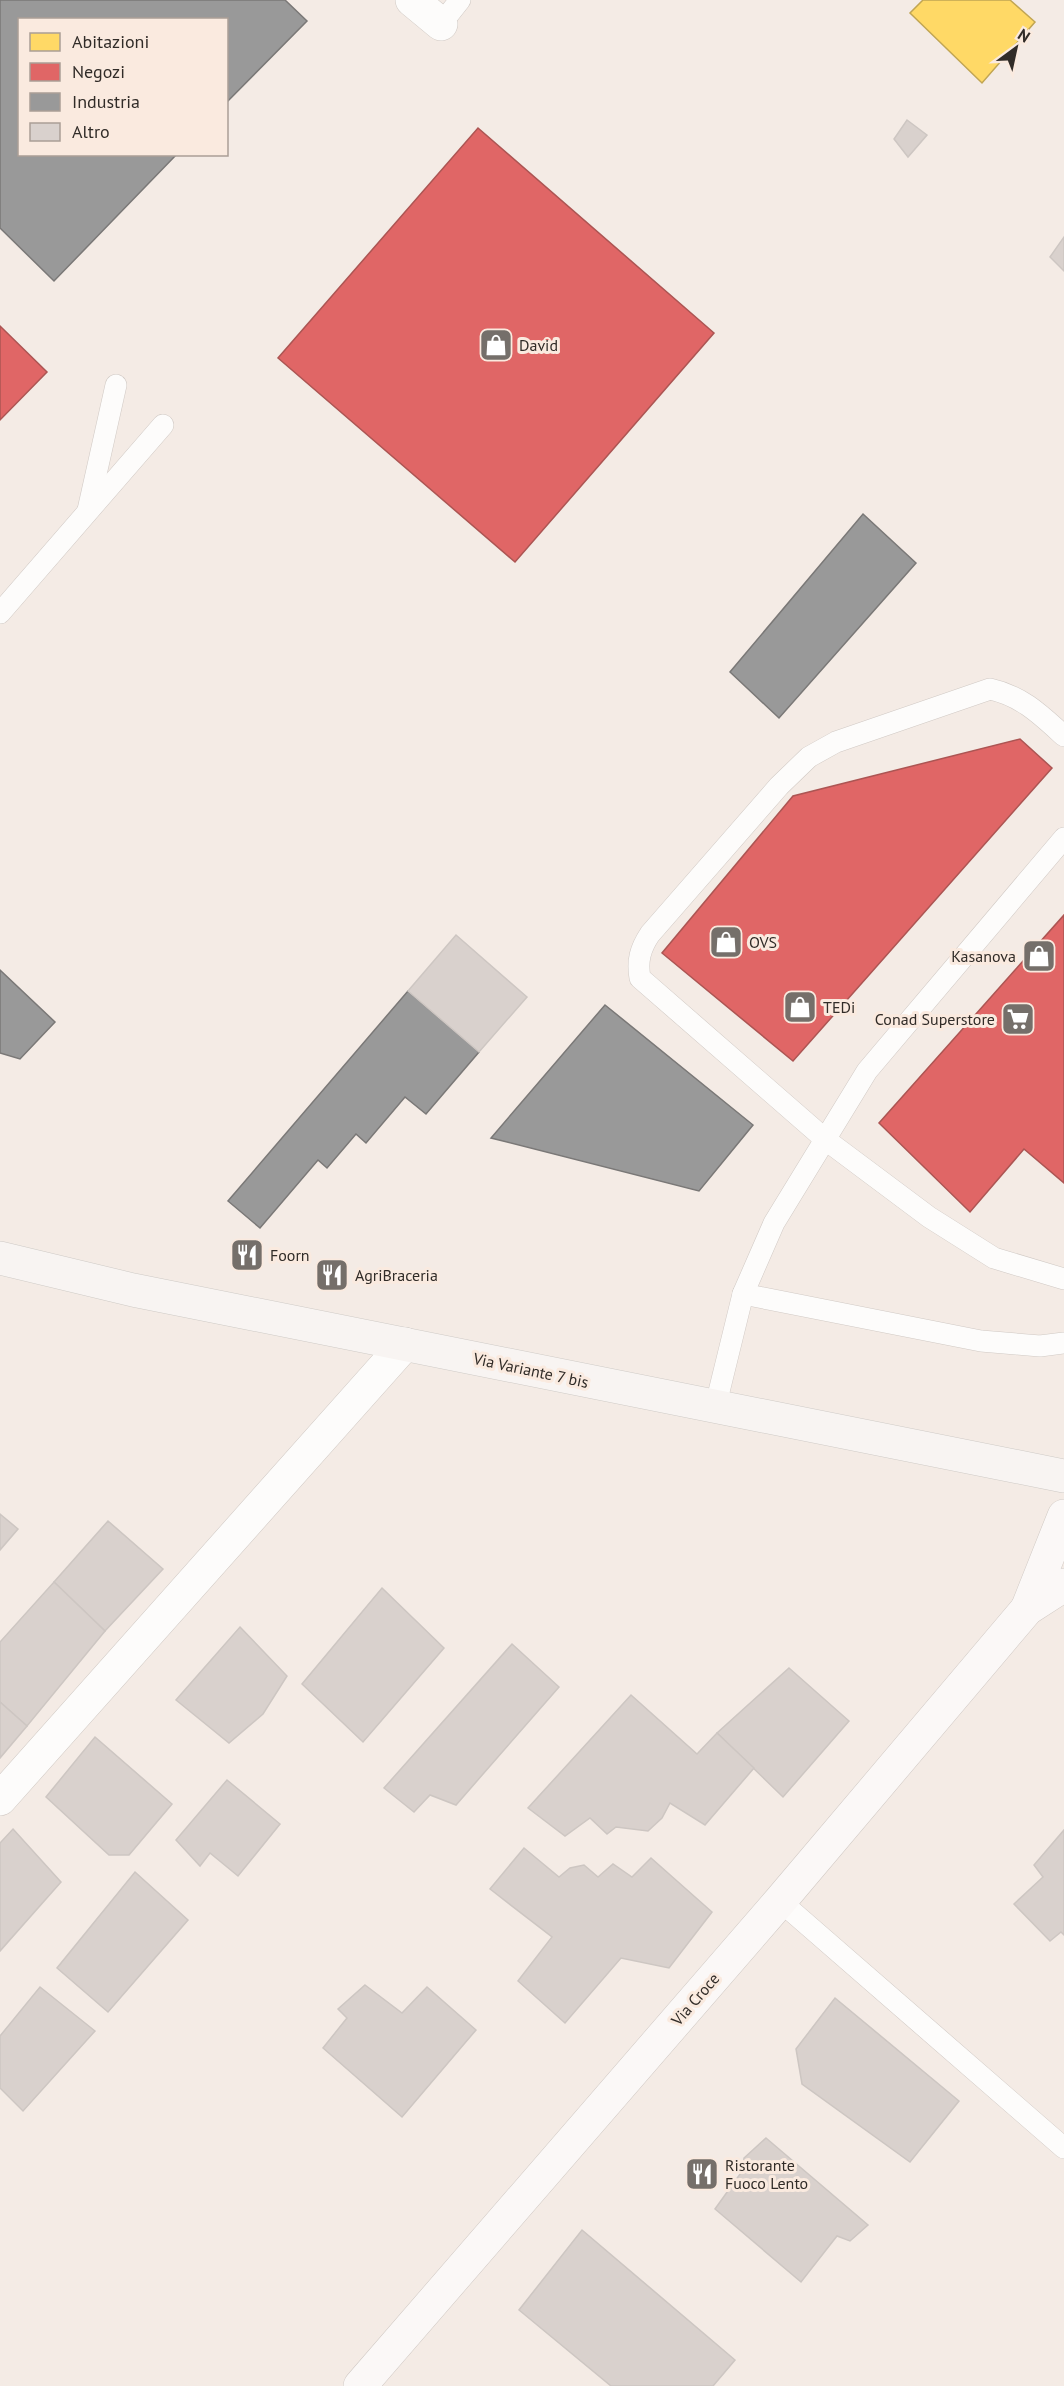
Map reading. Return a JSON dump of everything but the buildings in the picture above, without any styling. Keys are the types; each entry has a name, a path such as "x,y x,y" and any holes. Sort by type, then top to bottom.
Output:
{"main road":[{"name":"Via Variante 7 bis","path":"0,1258 133,1290 1064,1476"}],"street":[{"path":"412,0 450,12"},
{"path":"0,1799 405,1344"},
{"name":"Via Croce","path":"1027,1609 1064,1516"},
{"name":"Via Croce","path":"360,2386 780,1901 1027,1609 1063,1586"}],"lane":[{"path":"87,513 116,385"},
{"path":"0,613 163,425"},
{"path":"1064,736 1033,707 1018,698 990,689 836,742 809,757 779,786 642,946 637,963 640,978 826,1140 929,1217 994,1258 1064,1279"},
{"path":"715,1408 743,1294 774,1223 867,1071 1064,838"},
{"path":"743,1294 981,1341 1040,1346 1064,1343"},
{"path":"780,1901 1064,2148"}],"place":[{"name":"David","path":"496,345"},
{"name":"OVS","path":"726,942"},
{"name":"Kasanova","path":"1039,956"},
{"name":"TEDi","path":"800,1007"},
{"name":"Conad Superstore","path":"1018,1019"},
{"name":"Foorn","path":"247,1255"},
{"name":"AgriBraceria","path":"332,1275"},
{"name":"Ristorante Fuoco Lento","path":"702,2174"}]}
